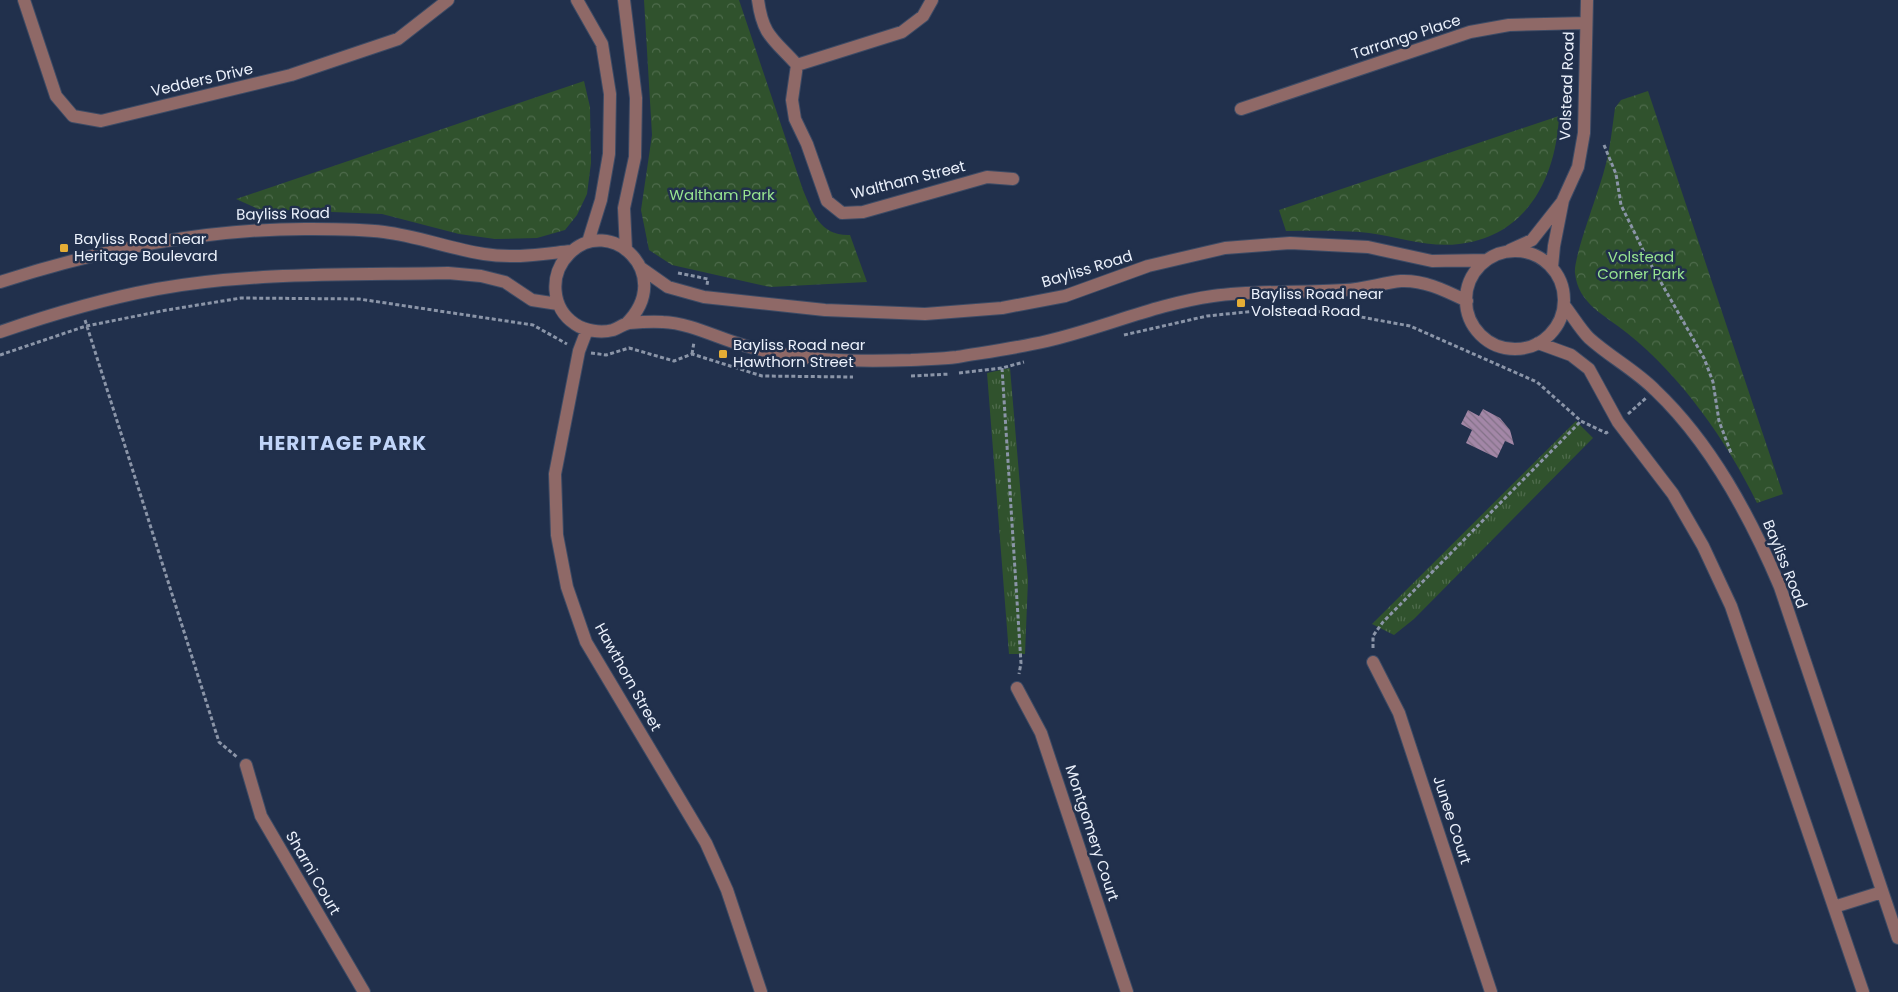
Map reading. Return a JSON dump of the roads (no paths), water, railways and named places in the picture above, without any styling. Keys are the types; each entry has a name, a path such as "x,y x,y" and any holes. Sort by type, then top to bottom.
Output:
{"street":[{"name":"Vedders Drive","path":"24,0 56,96 73,116 101,121 291,76 398,39 448,0"},
{"path":"577,0 602,44 610,94 609,154 601,200 588,242"},
{"path":"624,0 636,98 635,157 624,208 626,250"},
{"path":"758,0 766,32 775,45 797,65 902,32 923,16 932,0"},
{"name":"Volstead Road","path":"1505,252 1532,240 1563,200 1578,167 1584,133 1587,0"},
{"name":"Tarrango Place","path":"1241,109 1470,32 1508,25 1586,23"},
{"name":"Waltham Street","path":"797,65 792,100 795,119 828,201 842,213 864,212 987,177 1013,179"},
{"name":"Volstead Road","path":"1552,268 1554,246 1563,200"},
{"name":"Bayliss Road","path":"0,282 67,261 159,240 227,232 294,229 349,230 384,232 486,254 521,256 571,251"},
{"name":"Bayliss Road","path":"558,304 555,290 556,276 561,262 571,251 588,242 602,241 614,243 626,250 641,268 668,287 704,297 825,310 925,314 1002,308 1065,296 1148,266 1225,248 1290,243 1368,247 1432,261 1487,260"},
{"name":"Bayliss Road","path":"1466,301 1469,285 1476,271 1487,260 1505,252 1531,253 1552,268 1564,291 1564,305 1588,337 1655,390 1698,439 1743,507 1759,537 1780,587 1889,899 1898,938"},
{"path":"626,324 636,313 643,299 645,284 641,268"},
{"path":"0,332 81,305 158,289 242,278 448,273 505,282 532,300 558,304 570,320 587,330 600,332 613,330 626,324 666,322 697,329 748,347 810,357 876,361 952,358 1048,341 1154,308 1213,296 1284,290 1343,290 1402,281 1436,286 1466,301 1470,317 1478,331 1490,342 1506,348 1522,348 1538,343 1551,334 1560,320 1564,305"},
{"name":"Hawthorn Street","path":"587,330 579,351 555,474 556,535 567,587 586,642 706,843 727,890 761,992"},
{"path":"1538,343 1571,355 1589,369 1618,422 1673,494 1703,546 1731,606 1863,992"},
{"name":"Junee Court","path":"1373,662 1400,713 1491,992"},
{"name":"Montgomery Court","path":"1017,688 1041,733 1127,992"},
{"name":"Sharni Court","path":"246,765 261,816 364,992"},
{"path":"1834,907 1889,899"}],"place":[{"name":"Bayliss Road near Heritage Boulevard","path":"64,248"},
{"name":"Bayliss Road near Volstead Road","path":"1241,303"},
{"name":"Bayliss Road near Hawthorn Street","path":"723,354"}],"district":[{"name":"HERITAGE PARK","path":"343,443"}],"park label":[{"name":"Waltham Park","path":"722,195"},
{"name":"Volstead Corner Park","path":"1641,266"}]}
